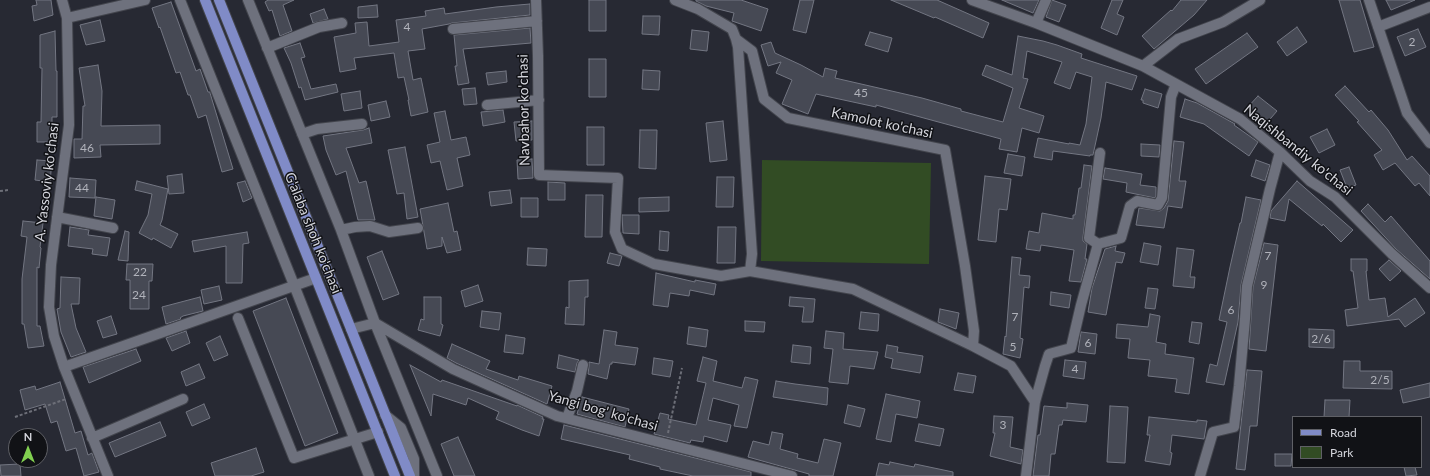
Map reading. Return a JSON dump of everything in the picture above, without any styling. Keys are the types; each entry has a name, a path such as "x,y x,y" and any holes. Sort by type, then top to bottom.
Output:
{"main road":[{"name":"G'alaba shoh ko'chasi","path":"205,0 396,476"},
{"name":"G'alaba shoh ko'chasi","path":"219,0 410,476"}],"street":[{"name":"A. Yassoviy ko'chasi","path":"62,0 67,18 69,125 51,265 49,307 54,336 64,367 108,476"},
{"path":"67,18 145,0"},
{"path":"180,0 369,476"},
{"path":"248,0 341,230 375,323 437,476"},
{"name":"Navbahor ko'chasi","path":"536,0 539,100 539,175 618,178 615,232 622,249 654,264 721,276 750,271"},
{"path":"676,0 698,9 732,29 736,39 752,254 750,271 853,289 973,346 1011,366 1035,402"},
{"name":"Naqishbandiy ko'chasi","path":"972,0 1036,23 1144,66 1240,119 1280,152 1310,182 1335,197 1392,254 1430,288"},
{"path":"1036,23 1046,0"},
{"path":"1144,66 1178,39 1224,22 1260,0"},
{"path":"1369,0 1407,113 1428,138"},
{"path":"1378,26 1430,7"},
{"path":"453,29 537,21"},
{"path":"268,48 319,27 342,23"},
{"name":"Kamolot ko'chasi","path":"736,39 752,51 764,99 788,118 945,150 965,266 974,331 973,346"},
{"path":"1100,153 1089,238 1098,244 1121,238 1130,206 1137,201 1158,205 1162,198 1171,97 1176,84"},
{"path":"487,105 539,100"},
{"path":"302,134 317,130 362,124"},
{"path":"1200,476 1213,432 1234,427 1240,379 1247,286 1280,152"},
{"path":"57,217 113,228"},
{"path":"341,230 370,226 389,232 418,228"},
{"path":"1026,476 1035,402 1049,354 1071,348 1098,244"},
{"path":"64,367 316,278"},
{"path":"238,318 294,458 378,432"},
{"path":"351,329 375,323"},
{"name":"Yangi bog' ko'chasi","path":"375,323 453,369 557,416 666,444 766,473 792,476"},
{"path":"567,418 577,391 583,366"},
{"path":"92,438 183,399"},
{"path":"385,414 401,428 414,459 414,476"}],"path":[{"path":"0,191 10,190"},
{"path":"666,444 682,368"},
{"path":"15,418 75,395"}],"green space":[{"path":"762,160 931,163 929,264 761,261"}],"building":[{"path":"36,0 51,0 53,15 34,21 32,6 37,5"},
{"path":"268,0 294,0 283,5 292,31 280,36 272,10 269,11 265,2"},
{"path":"589,0 606,0 606,31 589,31"},
{"path":"696,0 741,0 768,9 761,31 732,21 734,13 706,6"},
{"path":"800,0 814,0 806,33 793,30"},
{"path":"891,0 937,0 989,23 983,38"},
{"path":"1002,0 1039,0 1033,13"},
{"path":"1052,0 1066,5 1059,22 1046,17"},
{"path":"1112,0 1123,0 1117,14 1124,17 1117,35 1101,28"},
{"path":"1181,0 1207,0 1194,15 1154,49 1142,36 1171,10 1172,11"},
{"path":"1339,0 1360,0 1374,47 1354,52"},
{"path":"1386,0 1415,0 1391,10"},
{"path":"171,2 196,71 200,69 208,92 210,92 233,169 222,172 206,115 198,118 180,72 176,73 160,27 159,28 152,8"},
{"path":"530,4 530,15 452,23 422,29 425,49 408,51 413,80 421,78 428,112 411,116 404,77 398,78 394,53 354,58 356,69 340,72 334,37 356,33 355,23 367,22 369,46 399,42 396,20 426,16 425,11 444,8 445,14"},
{"path":"377,5 378,17 358,18 358,7"},
{"path":"324,9 328,19 313,23 310,14"},
{"path":"643,16 660,16 659,35 642,34"},
{"path":"100,20 105,41 86,45 80,25"},
{"path":"1297,27 1307,42 1287,56 1277,42"},
{"path":"530,28 531,43 463,49 469,83 458,85 455,66 457,66 454,35"},
{"path":"1418,29 1426,47 1405,56 1397,37"},
{"path":"692,30 709,32 707,51 690,49"},
{"path":"55,31 57,117 52,117 52,142 37,142 37,122 41,122 42,68 40,68 40,35"},
{"path":"870,32 892,38 888,52 865,45"},
{"path":"1247,33 1258,47 1206,84 1195,69"},
{"path":"1018,36 1057,45 1082,54 1081,58 1137,76 1132,90 1106,82 1101,118 1093,155 1090,156 1053,151 1052,160 1034,157 1038,138 1080,145 1086,124 1092,77 1076,72 1070,89 1054,83 1062,62 1027,51 1023,78 1028,79 1019,108 1044,116 1039,133 1022,128 1017,152 999,149 1001,139 876,105 876,107 816,94 808,114 782,104 792,80 776,73 781,62 768,66 761,45 771,42 775,53 823,77 825,68 837,71 835,78 922,98 961,109 961,111 1003,122 1013,88 982,75 986,65 1012,75"},
{"path":"300,43 305,57 301,58 311,89 336,84 338,92 305,100 284,48"},
{"path":"589,59 606,59 606,97 589,97"},
{"path":"98,65 102,91 101,126 160,125 160,144 100,145 101,157 74,158 74,139 82,139 83,106 85,106 79,68"},
{"path":"643,70 660,71 659,90 642,89"},
{"path":"506,71 507,82 488,85 486,73"},
{"path":"1345,86 1369,112 1371,110 1388,130 1407,160 1412,156 1430,176 1430,196 1419,183 1415,186 1395,163 1383,170 1374,155 1382,150 1357,122 1359,121 1335,95"},
{"path":"475,88 477,104 464,105 462,89"},
{"path":"1145,89 1162,94 1158,108 1143,103 1143,100 1141,100"},
{"path":"360,91 362,108 344,111 341,94"},
{"path":"1258,96 1277,111 1265,125 1246,109"},
{"path":"1185,99 1197,103 1235,124 1234,125 1258,142 1249,156 1204,124 1180,117"},
{"path":"386,101 390,117 371,121 368,105"},
{"path":"503,110 505,122 483,126 481,112"},
{"path":"445,111 451,140 466,137 470,155 457,158 463,186 447,190 440,161 431,163 427,145 440,142 434,113"},
{"path":"532,121 532,140 516,141 514,122"},
{"path":"723,121 727,160 710,162 706,123"},
{"path":"587,127 604,127 604,165 587,165"},
{"path":"369,128 372,143 346,148 359,183 366,181 375,220 358,220 346,171 336,175 326,150 323,136"},
{"path":"1327,129 1335,145 1319,153 1310,137"},
{"path":"640,130 657,130 656,169 639,168"},
{"path":"1174,141 1184,142 1179,181 1186,181 1182,208 1168,206 1164,228 1136,225 1139,208 1160,211 1164,208 1168,201"},
{"path":"1141,144 1160,145 1159,157 1141,156"},
{"path":"405,147 418,217 407,219 404,193 397,194 388,150"},
{"path":"1008,154 1025,157 1022,176 1004,173"},
{"path":"532,159 533,178 518,179 517,160"},
{"path":"37,160 52,161 50,182 35,180"},
{"path":"1256,160 1270,165 1265,181 1251,176"},
{"path":"1084,165 1092,166 1083,237 1083,241 1087,244 1085,259 1087,259 1081,282 1069,281 1074,250 1041,245 1040,251 1026,249 1029,231 1039,233 1042,213 1073,219 1073,215 1075,215 1079,188 1081,188"},
{"path":"1349,167 1356,185 1347,188 1340,170"},
{"path":"1105,168 1142,174 1140,185 1156,187 1155,198 1126,192 1127,183 1103,179"},
{"path":"182,174 184,193 169,194 167,176"},
{"path":"985,176 1011,179 1007,210 999,209 996,242 978,240"},
{"path":"717,177 734,177 733,207 716,207"},
{"path":"70,178 96,180 95,198 69,197"},
{"path":"137,181 168,189 160,225 178,234 171,248 153,238 152,240 139,233 148,215 152,194 135,190"},
{"path":"245,181 252,198 243,202 237,183"},
{"path":"1297,181 1353,230 1341,242 1323,224 1322,226 1289,199 1285,221 1270,218 1271,211"},
{"path":"548,182 565,183 565,200 548,200"},
{"path":"510,190 512,203 491,206 489,192"},
{"path":"586,195 603,195 602,237 585,237"},
{"path":"96,197 115,200 112,219 94,216"},
{"path":"669,197 669,211 639,212 639,198"},
{"path":"1246,197 1261,200 1241,285 1238,322 1224,385 1206,382 1210,364 1217,366 1227,322 1219,320"},
{"path":"521,198 538,198 538,217 521,217"},
{"path":"448,203 454,232 457,231 461,250 447,253 442,237 442,246 427,249 420,209"},
{"path":"1368,204 1385,222 1391,216 1430,261 1430,279 1396,249 1361,211"},
{"path":"622,215 639,215 639,234 623,233"},
{"path":"23,221 43,223 39,268 37,267 37,326 40,326 44,346 28,348 24,324 22,324 22,279 27,237 21,236"},
{"path":"70,227 89,230 88,235 110,238 107,256 92,254 93,249 68,246"},
{"path":"718,227 736,227 735,263 717,263"},
{"path":"125,231 129,232 128,261 118,260"},
{"path":"660,231 669,232 668,251 659,250"},
{"path":"247,232 249,243 243,244 242,283 226,283 226,246 194,252 192,241"},
{"path":"1144,243 1161,246 1158,265 1140,262"},
{"path":"1264,243 1278,245 1266,351 1249,349 1253,287"},
{"path":"1116,246 1115,251 1125,253 1122,263 1116,262 1106,315 1088,312 1092,288 1105,249"},
{"path":"528,248 547,249 546,266 527,265"},
{"path":"1177,248 1194,250 1190,277 1195,277 1194,288 1173,286"},
{"path":"382,251 399,294 383,300 367,257"},
{"path":"610,253 622,256 619,266 607,263"},
{"path":"1012,257 1021,258 1019,275 1030,276 1029,288 1024,287 1020,338 1023,339 1020,358 1003,354 1005,336 1006,337"},
{"path":"1351,259 1367,259 1366,271 1369,300 1385,298 1388,317 1415,298 1425,313 1405,327 1399,319 1347,326 1345,310 1358,308 1353,271 1351,271"},
{"path":"1389,260 1401,271 1390,281 1379,269"},
{"path":"127,264 153,264 152,281 149,281 149,309 130,309 130,280 126,280"},
{"path":"656,273 695,282 695,280 716,284 714,295 690,290 689,296 670,293 668,307 653,305"},
{"path":"61,277 80,278 79,304 71,304 76,328 86,352 71,357 61,332 57,309 60,308"},
{"path":"588,280 588,297 585,297 584,325 565,324 566,307 569,308 569,281"},
{"path":"478,285 483,301 465,307 461,291"},
{"path":"219,286 222,300 204,304 201,290"},
{"path":"1148,288 1158,289 1155,309 1145,308"},
{"path":"1051,292 1071,295 1069,308 1050,305"},
{"path":"200,297 203,311 183,316 180,318 181,319 166,324 162,307"},
{"path":"424,297 441,297 441,324 443,325 440,336 418,330 421,319 424,320"},
{"path":"790,297 815,299 813,322 802,322 804,307 789,306"},
{"path":"286,298 338,433 305,446 253,311"},
{"path":"940,309 959,313 956,329 938,322"},
{"path":"482,311 501,313 499,330 480,327"},
{"path":"861,312 879,314 878,331 859,329"},
{"path":"1150,314 1160,316 1156,342 1166,344 1165,354 1194,358 1189,394 1175,392 1177,379 1148,376 1150,360 1128,358 1130,339 1116,338 1117,324 1148,327"},
{"path":"111,316 117,334 103,338 97,321"},
{"path":"745,321 765,322 764,332 745,331"},
{"path":"1192,322 1202,323 1199,344 1189,342"},
{"path":"689,327 708,330 706,347 687,344"},
{"path":"1309,329 1334,330 1334,348 1309,347"},
{"path":"604,330 617,332 615,345 638,348 635,365 612,362 612,364 610,364 607,379 588,374 589,362 599,364"},
{"path":"186,331 190,343 172,351 166,338"},
{"path":"826,331 844,333 843,349 878,352 874,369 850,366 848,384 829,382 833,349 824,348"},
{"path":"1081,332 1097,334 1095,354 1078,352"},
{"path":"506,335 525,338 523,354 504,352"},
{"path":"220,336 228,355 214,361 206,343"},
{"path":"452,344 490,361 486,369 518,380 519,376 552,386 547,404 447,358"},
{"path":"793,345 811,347 810,364 791,362"},
{"path":"887,345 898,347 897,352 923,356 920,373 891,368 893,359 885,357"},
{"path":"136,349 141,361 89,383 83,367"},
{"path":"559,355 579,360 575,372 557,368"},
{"path":"703,357 717,361 713,381 742,388 745,377 758,380 747,428 734,426 739,405 713,398 708,420 731,425 727,442 704,436 703,442 691,440 690,443 654,434 660,413 669,415 668,419 696,425 706,383 697,381"},
{"path":"654,358 673,361 670,377 652,374"},
{"path":"1065,360 1086,362 1084,379 1063,376"},
{"path":"1344,361 1360,361 1360,371 1392,371 1392,389 1343,388"},
{"path":"199,364 205,378 186,386 181,372"},
{"path":"410,365 441,382 442,380 517,405 543,417 542,419 544,419 539,436 496,419 499,412 468,398 466,405 433,394 431,416"},
{"path":"1247,370 1262,371 1257,426 1250,426 1245,470 1236,469"},
{"path":"958,373 976,376 973,393 954,390"},
{"path":"776,381 828,388 827,405 773,397"},
{"path":"60,382 75,433 81,431 88,455 92,453 99,472 84,476 76,448 66,451 57,421 51,423 45,404 25,410 20,390 35,386 36,390"},
{"path":"1430,383 1430,397 1403,403 1400,390"},
{"path":"886,394 920,401 917,418 896,414 891,442 876,439"},
{"path":"582,397 629,409 625,427 577,414"},
{"path":"1325,400 1350,400 1349,416 1324,416"},
{"path":"1067,403 1088,405 1086,422 1063,420 1062,425 1059,425 1055,454 1051,454 1049,476 1033,476 1038,435 1040,435 1044,406 1067,408"},
{"path":"204,404 210,418 192,426 186,412"},
{"path":"848,405 865,409 860,427 844,423"},
{"path":"1110,406 1128,407 1125,463 1107,462"},
{"path":"994,416 1013,417 1010,447 1023,450 1021,464 990,456 995,433 993,433"},
{"path":"1149,417 1197,422 1197,420 1207,421 1204,439 1172,435 1170,465 1145,461 1150,435 1147,435"},
{"path":"160,422 166,436 115,457 109,443"},
{"path":"919,424 944,429 940,446 915,441"},
{"path":"564,425 751,472 751,476 693,476 660,469 660,467 629,459 630,455 561,439"},
{"path":"772,432 783,434 780,449 798,454 797,458 818,463 824,439 841,443 833,476 809,476 809,474 748,457 753,441 769,445"},
{"path":"458,437 475,476 454,476 441,444"},
{"path":"256,448 264,472 251,476 215,476 211,463"},
{"path":"1275,454 1292,454 1291,466 1275,466"},
{"path":"890,462 914,467 915,464 953,472 953,476 876,476 879,463 889,465"},
{"path":"0,465 8,465 8,468 20,468 21,476 1,476"},
{"path":"1404,468 1415,468 1417,475 1406,476"}]}
